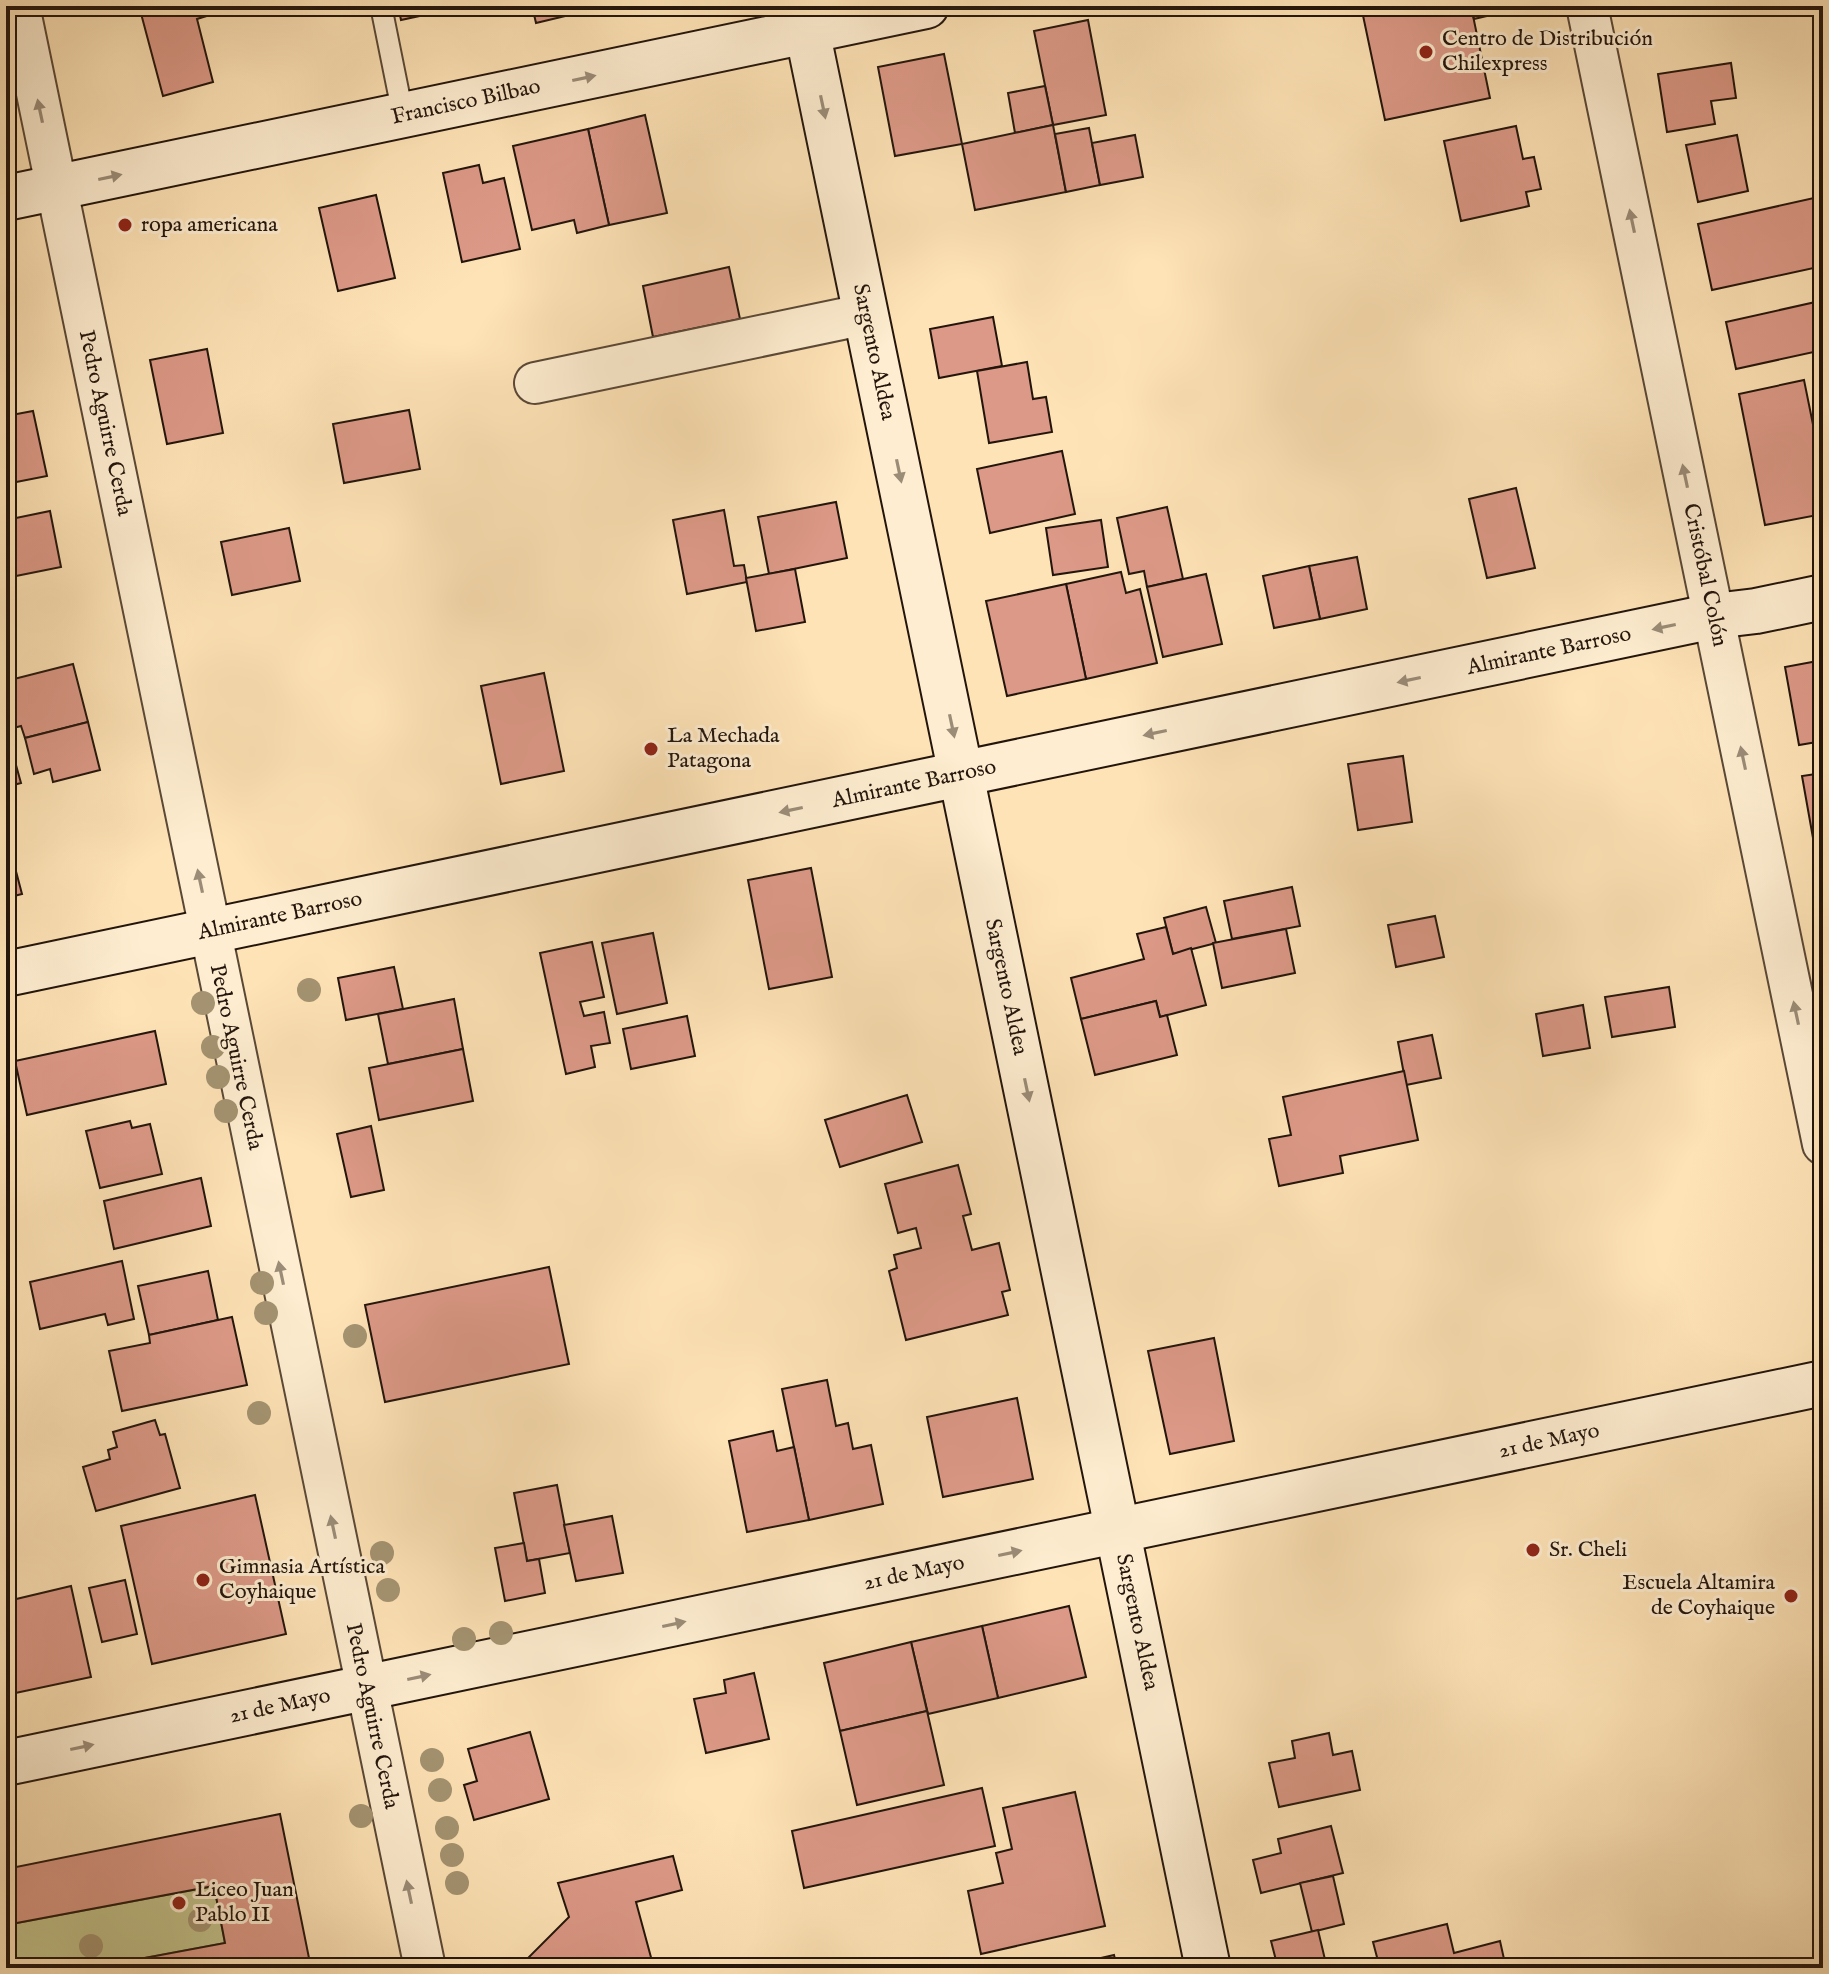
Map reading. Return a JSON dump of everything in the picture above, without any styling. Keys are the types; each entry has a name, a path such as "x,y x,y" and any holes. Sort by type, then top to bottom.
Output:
{"street":[{"name":"Pedro Aguirre Cerda","path":"19,6 425,1968"},
{"name":"Francisco Bilbao","path":"6,198 403,115 805,18 926,6"},
{"name":"Cristóbal Colón","path":"1587,6 1823,1144"},
{"name":"Sargento Aldea","path":"805,18 1208,1968"},
{"path":"535,383 866,314"},
{"name":"Almirante Barroso","path":"6,974 1714,616 1823,597"},
{"name":"21 de Mayo","path":"6,1763 1823,1383"}],"lane":[{"path":"381,6 403,115"}],"green space":[{"path":"214,1886 225,1943 91,1968 6,1968 6,1925"}],"building":[{"path":"139,6 211,6 213,14 197,19 213,82 163,96"},
{"path":"398,6 466,6 401,20"},
{"path":"532,6 599,6 599,8 536,23"},
{"name":"Centro de Distribución Chilexpress","path":"1361,6 1471,6 1490,98 1385,120"},
{"name":"Centro de Distribución Chilexpress","path":"1471,6 1521,6 1521,8 1474,19"},
{"path":"1088,20 1106,115 1053,125 1034,31"},
{"path":"944,54 962,144 895,156 878,67"},
{"path":"1731,63 1736,98 1711,101 1715,124 1667,132 1658,74"},
{"path":"1045,86 1053,125 1015,133 1008,93"},
{"path":"645,115 667,213 609,225 588,129"},
{"path":"1053,125 1066,192 975,210 962,144"},
{"path":"1516,126 1523,159 1534,157 1541,189 1526,192 1529,206 1461,221 1444,141"},
{"path":"1089,128 1100,185 1066,192 1055,134"},
{"path":"588,129 609,225 577,233 574,220 532,230 513,146"},
{"path":"1135,135 1143,177 1100,185 1092,143"},
{"path":"1737,135 1748,191 1698,202 1686,145"},
{"path":"479,165 483,183 504,178 520,249 462,262 443,173"},
{"path":"376,195 395,278 338,291 319,208"},
{"path":"1823,196 1823,266 1712,290 1698,224"},
{"path":"729,267 740,319 653,337 643,286"},
{"path":"1820,301 1823,350 1736,369 1726,322"},
{"path":"993,317 1002,366 939,378 930,329"},
{"path":"207,349 223,433 167,444 150,360"},
{"path":"1027,362 1033,399 1046,397 1052,432 989,443 977,371"},
{"path":"1804,380 1823,474 1823,514 1765,525 1739,394"},
{"path":"409,410 420,469 344,483 333,424"},
{"path":"33,411 47,476 6,484 6,416"},
{"path":"1062,451 1075,514 990,533 977,469"},
{"path":"1516,488 1535,568 1487,578 1469,499"},
{"path":"836,502 847,558 769,574 758,517"},
{"path":"1167,507 1183,579 1147,587 1144,571 1129,574 1117,518"},
{"path":"724,510 734,566 744,565 747,582 687,594 673,520"},
{"path":"50,511 61,567 6,578 6,520"},
{"path":"1101,520 1108,567 1053,575 1046,528"},
{"path":"289,528 300,581 232,595 221,542"},
{"path":"1357,557 1367,609 1320,619 1309,566"},
{"path":"1309,566 1320,619 1274,628 1263,576"},
{"path":"795,569 805,622 756,631 746,578"},
{"path":"1121,572 1126,593 1140,589 1157,663 1086,679 1066,584"},
{"path":"1206,574 1222,644 1163,657 1147,587"},
{"path":"1066,584 1086,679 1007,696 986,601"},
{"path":"1823,660 1823,741 1799,745 1785,667"},
{"path":"73,664 88,722 25,738 21,726 6,730 6,681"},
{"path":"544,673 564,771 501,784 481,686"},
{"path":"88,722 100,770 53,782 50,769 34,774 25,738"},
{"path":"9,740 21,783 6,787 6,741"},
{"path":"1403,756 1412,822 1358,830 1348,764"},
{"path":"1823,773 1823,836 1813,838 1802,776"},
{"path":"6,842 22,894 6,898"},
{"path":"811,868 832,977 769,989 748,880"},
{"path":"1292,887 1300,926 1232,939 1224,901"},
{"path":"1206,907 1216,943 1173,954 1164,918"},
{"path":"1435,916 1444,957 1396,967 1388,925"},
{"path":"1166,927 1173,954 1191,948 1206,1005 1160,1017 1156,1001 1081,1019 1071,978 1144,959 1137,934"},
{"path":"1286,929 1295,973 1222,988 1213,943"},
{"path":"653,933 667,1003 617,1014 602,943"},
{"path":"592,942 604,997 580,1002 584,1016 604,1012 610,1043 591,1046 595,1067 566,1074 540,953"},
{"path":"394,967 403,1009 346,1020 338,978"},
{"path":"1669,987 1675,1027 1612,1037 1605,997"},
{"path":"454,999 463,1049 388,1064 378,1014"},
{"path":"1156,1001 1160,1017 1167,1015 1177,1055 1095,1075 1081,1019"},
{"path":"1583,1005 1590,1048 1543,1056 1536,1014"},
{"path":"687,1016 695,1056 631,1069 623,1029"},
{"path":"155,1031 166,1084 27,1115 15,1061"},
{"path":"1432,1035 1441,1078 1406,1085 1398,1042"},
{"path":"463,1049 473,1101 379,1120 369,1068"},
{"path":"1404,1071 1418,1140 1340,1156 1343,1173 1279,1186 1269,1139 1291,1135 1283,1097"},
{"path":"907,1095 922,1142 840,1167 825,1120"},
{"path":"130,1121 132,1128 150,1124 162,1174 100,1188 86,1131"},
{"path":"371,1126 384,1190 351,1197 337,1134"},
{"path":"958,1165 971,1214 963,1216 972,1250 999,1243 1010,1290 1002,1292 1008,1315 906,1340 889,1271 897,1268 894,1255 921,1248 916,1228 898,1233 885,1184"},
{"path":"201,1178 211,1226 114,1249 104,1201"},
{"path":"122,1261 134,1319 108,1325 105,1314 40,1329 30,1282"},
{"path":"549,1267 569,1364 385,1402 365,1305"},
{"path":"208,1271 218,1320 149,1335 138,1286"},
{"path":"232,1317 247,1385 122,1411 109,1351 150,1343 149,1335"},
{"path":"1214,1338 1234,1441 1170,1454 1148,1351"},
{"path":"827,1380 836,1426 848,1423 853,1449 871,1445 883,1504 809,1520 782,1389"},
{"path":"1017,1398 1033,1479 943,1497 927,1417"},
{"path":"155,1420 160,1435 165,1434 180,1488 96,1511 83,1467 110,1459 108,1450 117,1447 113,1432"},
{"path":"773,1431 777,1451 794,1447 809,1520 747,1532 729,1441"},
{"path":"557,1485 570,1553 527,1561 514,1493"},
{"name":"Gimnasia Artística Coyhaique","path":"255,1495 286,1634 152,1664 121,1526"},
{"path":"612,1516 623,1573 576,1581 564,1525"},
{"path":"524,1543 527,1561 539,1559 545,1593 505,1601 495,1548"},
{"path":"6,1576 12,1600 71,1586 91,1677 6,1695"},
{"path":"125,1580 137,1634 102,1642 89,1588"},
{"path":"1069,1606 1086,1677 998,1698 982,1626"},
{"path":"982,1626 998,1698 928,1714 911,1642"},
{"path":"911,1642 927,1711 840,1731 824,1663"},
{"path":"754,1673 769,1739 706,1753 694,1699 726,1693 724,1680"},
{"path":"927,1711 944,1785 857,1805 840,1731"},
{"path":"530,1732 549,1799 474,1820 464,1785 477,1781 468,1749"},
{"path":"1329,1733 1333,1755 1352,1751 1360,1790 1279,1807 1269,1763 1295,1758 1292,1741"},
{"path":"982,1788 995,1846 804,1888 792,1831"},
{"path":"1075,1792 1105,1926 981,1954 968,1891 1003,1883 996,1853 1012,1849 1003,1808"},
{"path":"280,1814 311,1968 91,1968 225,1943 214,1886 6,1925 6,1869"},
{"path":"1331,1826 1343,1873 1261,1893 1253,1860 1281,1853 1278,1839"},
{"path":"673,1856 682,1890 636,1902 652,1961 623,1968 530,1968 525,1961 569,1917 558,1883"},
{"path":"1333,1876 1344,1924 1312,1932 1300,1883"},
{"path":"1447,1924 1454,1953 1500,1941 1506,1968 1347,1968 1378,1961 1373,1942"},
{"path":"1318,1930 1327,1968 1278,1968 1271,1941"},
{"path":"1114,1955 1117,1968 1062,1968 1062,1967"}],"place":[{"name":"Centro de Distribución Chilexpress","path":"1426,52"},
{"name":"ropa americana","path":"125,225"},
{"name":"La Mechada Patagona","path":"651,749"},
{"name":"Sr. Cheli","path":"1533,1550"},
{"name":"Gimnasia Artística Coyhaique","path":"203,1580"},
{"name":"Escuela Altamira de Coyhaique","path":"1791,1596"},
{"name":"Liceo Juan Pablo II","path":"179,1903"}]}
